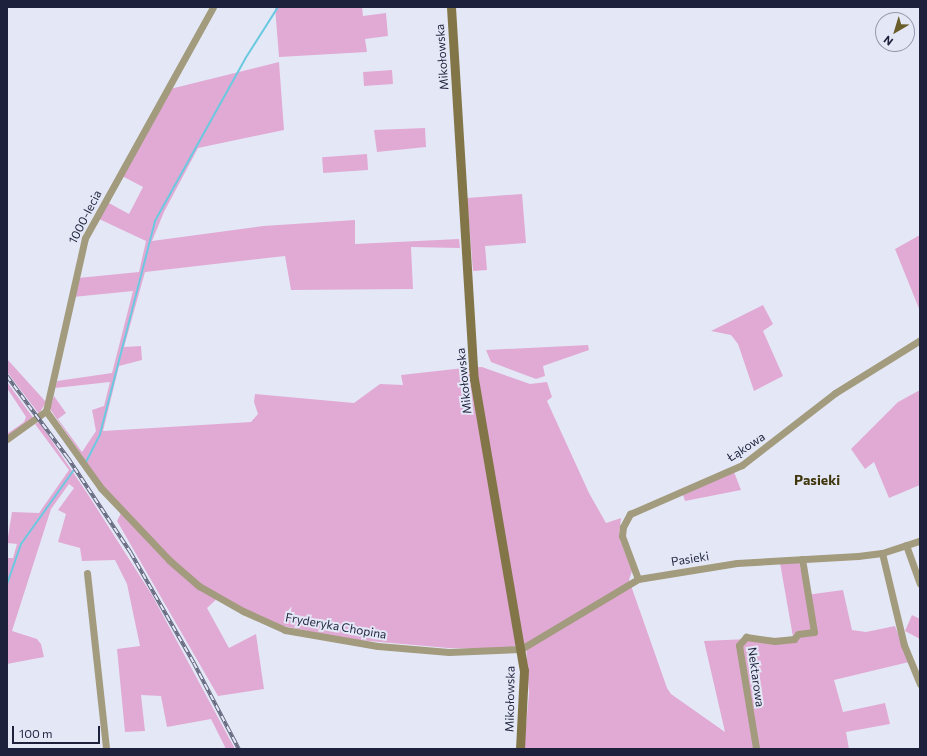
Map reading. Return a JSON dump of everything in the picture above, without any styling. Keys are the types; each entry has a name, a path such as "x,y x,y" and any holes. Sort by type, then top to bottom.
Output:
{"main road":[{"name":"Mikołowska","path":"451,7 474,379 521,649 524,685 520,749"}],"street":[{"name":"1000-lecia","path":"46,411 85,238 213,7"},
{"name":"Łąkowa","path":"638,579 622,536 623,527 630,514 742,466 835,393 920,340"},
{"path":"7,439 46,411"},
{"name":"Fryderyka Chopina","path":"46,411 101,488 169,560 199,586 258,619 296,632 378,646 449,652 521,649"},
{"name":"Pasieki","path":"521,649 638,579 737,563 882,552 920,540"},
{"path":"906,545 920,584"},
{"path":"882,552 904,645 920,684"},
{"name":"Nektarowa","path":"756,748 739,645 746,637 775,642 794,639 798,634 814,632 802,559"},
{"path":"86,574 106,749"}],"shaded area":[{"path":"275,7 362,7 363,16 386,13 388,36 365,39 367,52 279,57"},
{"path":"279,62 284,130 198,148 164,212 152,241 263,226 355,220 355,244 459,239 460,248 411,247 413,289 291,290 285,256 145,272 124,347 141,346 142,360 119,366 103,431 251,422 258,414 254,402 255,394 354,403 380,384 403,385 401,375 464,368 482,367 530,384 547,382 552,397 547,401 589,493 606,523 621,518 619,537 632,571 629,580 667,688 671,694 725,732 704,641 793,637 780,563 799,561 806,595 843,590 852,630 866,632 895,626 909,662 834,680 843,712 885,703 890,724 846,732 849,749 524,749 529,693 526,644 500,649 448,648 346,639 274,624 220,596 207,608 229,648 256,634 264,689 218,696 117,521 123,509 103,486 50,409 54,396 66,413 58,419 82,452 96,431 92,410 104,406 110,382 55,388 57,381 112,373 133,291 73,297 78,278 139,272 146,241 99,219 107,202 129,214 143,187 122,176 170,89"},
{"path":"392,70 393,84 364,86 363,72"},
{"path":"425,128 426,147 377,152 374,130"},
{"path":"367,154 368,170 323,173 322,157"},
{"path":"522,194 526,243 485,246 487,270 473,271 467,198"},
{"path":"920,235 920,311 895,249"},
{"path":"763,305 773,324 763,331 783,376 754,391 738,344 731,335 711,331"},
{"path":"588,345 589,350 543,366 545,376 536,379 491,362 486,350"},
{"path":"7,359 46,402 39,414 7,372"},
{"path":"7,382 34,419 7,436 7,434 24,422 26,417 7,388"},
{"path":"920,390 920,485 889,498 874,462 865,469 851,449 898,402"},
{"path":"39,422 87,493 152,595 235,749 226,749 211,719 167,727 161,696 141,695 145,731 125,732 117,649 140,646 127,584 115,560 82,561 80,548 58,542 66,514 58,510 74,488 69,484 51,509 12,631 37,639 41,644 44,657 7,664 7,558 13,558 17,544 7,543 12,512 39,513 69,470 35,424"},
{"path":"734,472 741,490 685,501 683,495"},
{"path":"912,615 920,619 920,639 905,631"}],"waterway":[{"path":"86,462 100,434 155,221 245,59 278,7"},
{"path":"7,584 21,544 73,471"}],"railway":[{"path":"7,376 68,458 131,553 194,663 239,749"}],"district":[{"name":"Pasieki","path":"817,480"}]}
